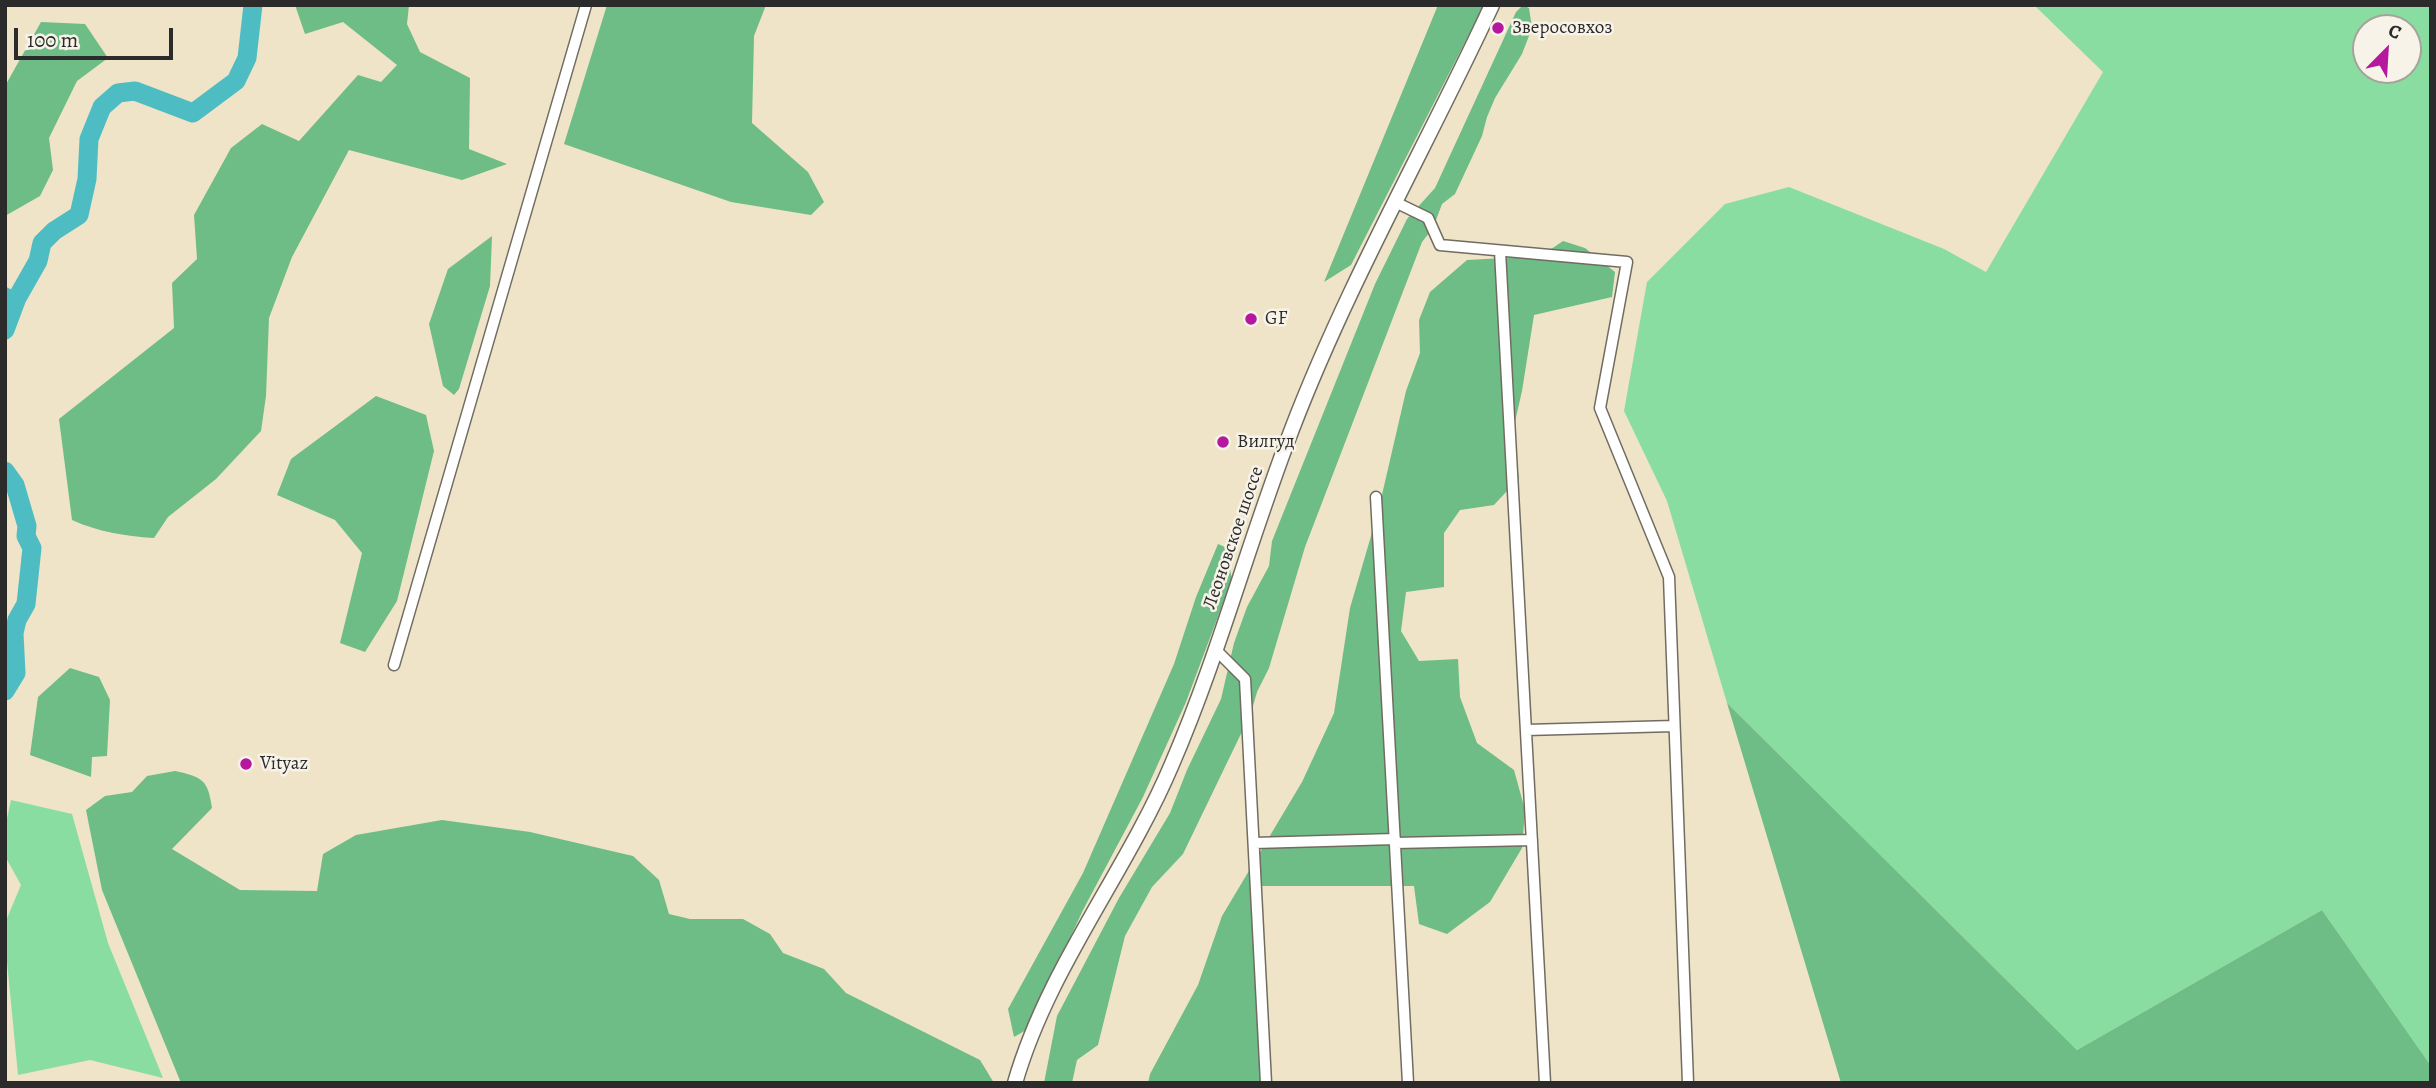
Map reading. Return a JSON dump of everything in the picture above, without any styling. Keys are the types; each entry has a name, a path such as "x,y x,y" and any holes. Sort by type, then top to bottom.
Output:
{"main road":[{"name":"Леоновское шоссе","path":"1015,1083 1042,1011 1059,975 1153,807 1173,762 1216,650 1292,429 1395,202 1492,5"}],"street":[{"path":"394,665 586,5"},
{"path":"1395,202 1428,218 1440,245 1627,262 1600,408 1669,577 1688,1083"},
{"path":"1500,251 1545,1083"},
{"path":"1376,497 1408,1083"},
{"path":"1216,650 1245,679 1266,1083"},
{"path":"1526,730 1674,726"},
{"path":"1254,843 1532,839"}],"green space":[{"path":"295,5 409,5 407,24 420,52 470,78 469,149 507,164 462,180 349,150 292,257 269,318 266,396 261,431 216,479 168,517 154,538 112,533 72,520 59,419 174,328 172,283 197,259 194,215 231,148 262,124 299,141 358,75 381,82 397,65 343,22 305,34"},
{"path":"607,5 766,5 754,36 752,123 808,172 824,202 811,215 731,202 564,144"},
{"path":"1438,5 1484,5 1351,265 1324,282"},
{"path":"1523,5 1529,8 1532,28 1522,54 1495,98 1482,136 1455,194 1442,204 1433,228 1422,242 1305,547 1269,668 1257,692 1251,713 1183,854 1152,887 1125,936 1098,1045 1077,1060 1072,1083 1044,1083 1057,1016 1119,898 1170,813 1221,699 1234,643 1247,607 1269,566 1272,541 1375,284 1407,219 1435,188 1516,12"},
{"path":"2034,5 2431,5 2431,1066 2322,910 2077,1050 1727,703 1667,501 1624,411 1647,282 1725,204 1789,187 1944,249 1986,272 2103,72"},
{"path":"41,22 85,24 108,58 77,81 49,138 53,170 40,196 5,216 5,86"},
{"path":"492,236 490,286 459,389 454,395 443,386 429,324 448,269"},
{"path":"1563,241 1585,248 1615,272 1612,297 1534,315 1511,439 1519,478 1494,505 1460,510 1444,533 1444,587 1406,592 1401,631 1419,661 1458,659 1460,697 1477,743 1514,770 1525,810 1522,848 1490,902 1447,934 1419,924 1414,886 1257,886 1264,1083 1148,1083 1150,1074 1198,985 1222,916 1302,782 1334,713 1350,608 1378,512 1406,391 1420,353 1419,320 1430,292 1467,260 1541,256"},
{"path":"376,396 426,415 434,451 397,601 365,652 340,643 362,553 335,520 277,495 291,459"},
{"path":"1218,544 1225,547 1232,579 1186,702 1143,797 1083,910 1028,1029 1014,1037 1008,1009 1083,873 1174,664 1196,597"},
{"path":"70,668 99,677 110,700 107,756 92,757 91,777 30,755 38,697"},
{"path":"1727,703 2077,1050 2322,910 2431,1066 2431,1083 1841,1083"},
{"path":"175,771 192,775 206,785 212,808 172,849 240,890 317,891 323,854 356,835 442,820 530,832 633,856 659,880 669,914 690,919 743,919 770,934 783,953 824,969 846,993 980,1060 994,1083 181,1083 102,890 86,810 105,796 132,792 147,776"},
{"path":"11,800 72,814 108,943 163,1078 90,1060 18,1075 5,941 5,923 21,885 5,856 5,828"}],"waterway":[{"path":"5,330 17,298 38,261 42,243 54,231 79,215 87,179 89,139 102,107 118,93 135,91 193,113 236,81 247,58 253,5"},
{"path":"5,292 17,298"},
{"path":"5,471 15,485 27,526 26,536 32,548 26,604 17,620 14,633 16,673 5,691"}],"place":[{"name":"Зверосовхоз","path":"1498,28"},
{"name":"GF","path":"1251,319"},
{"name":"Вилгуд","path":"1223,442"},
{"name":"Vityaz","path":"246,764"}]}
